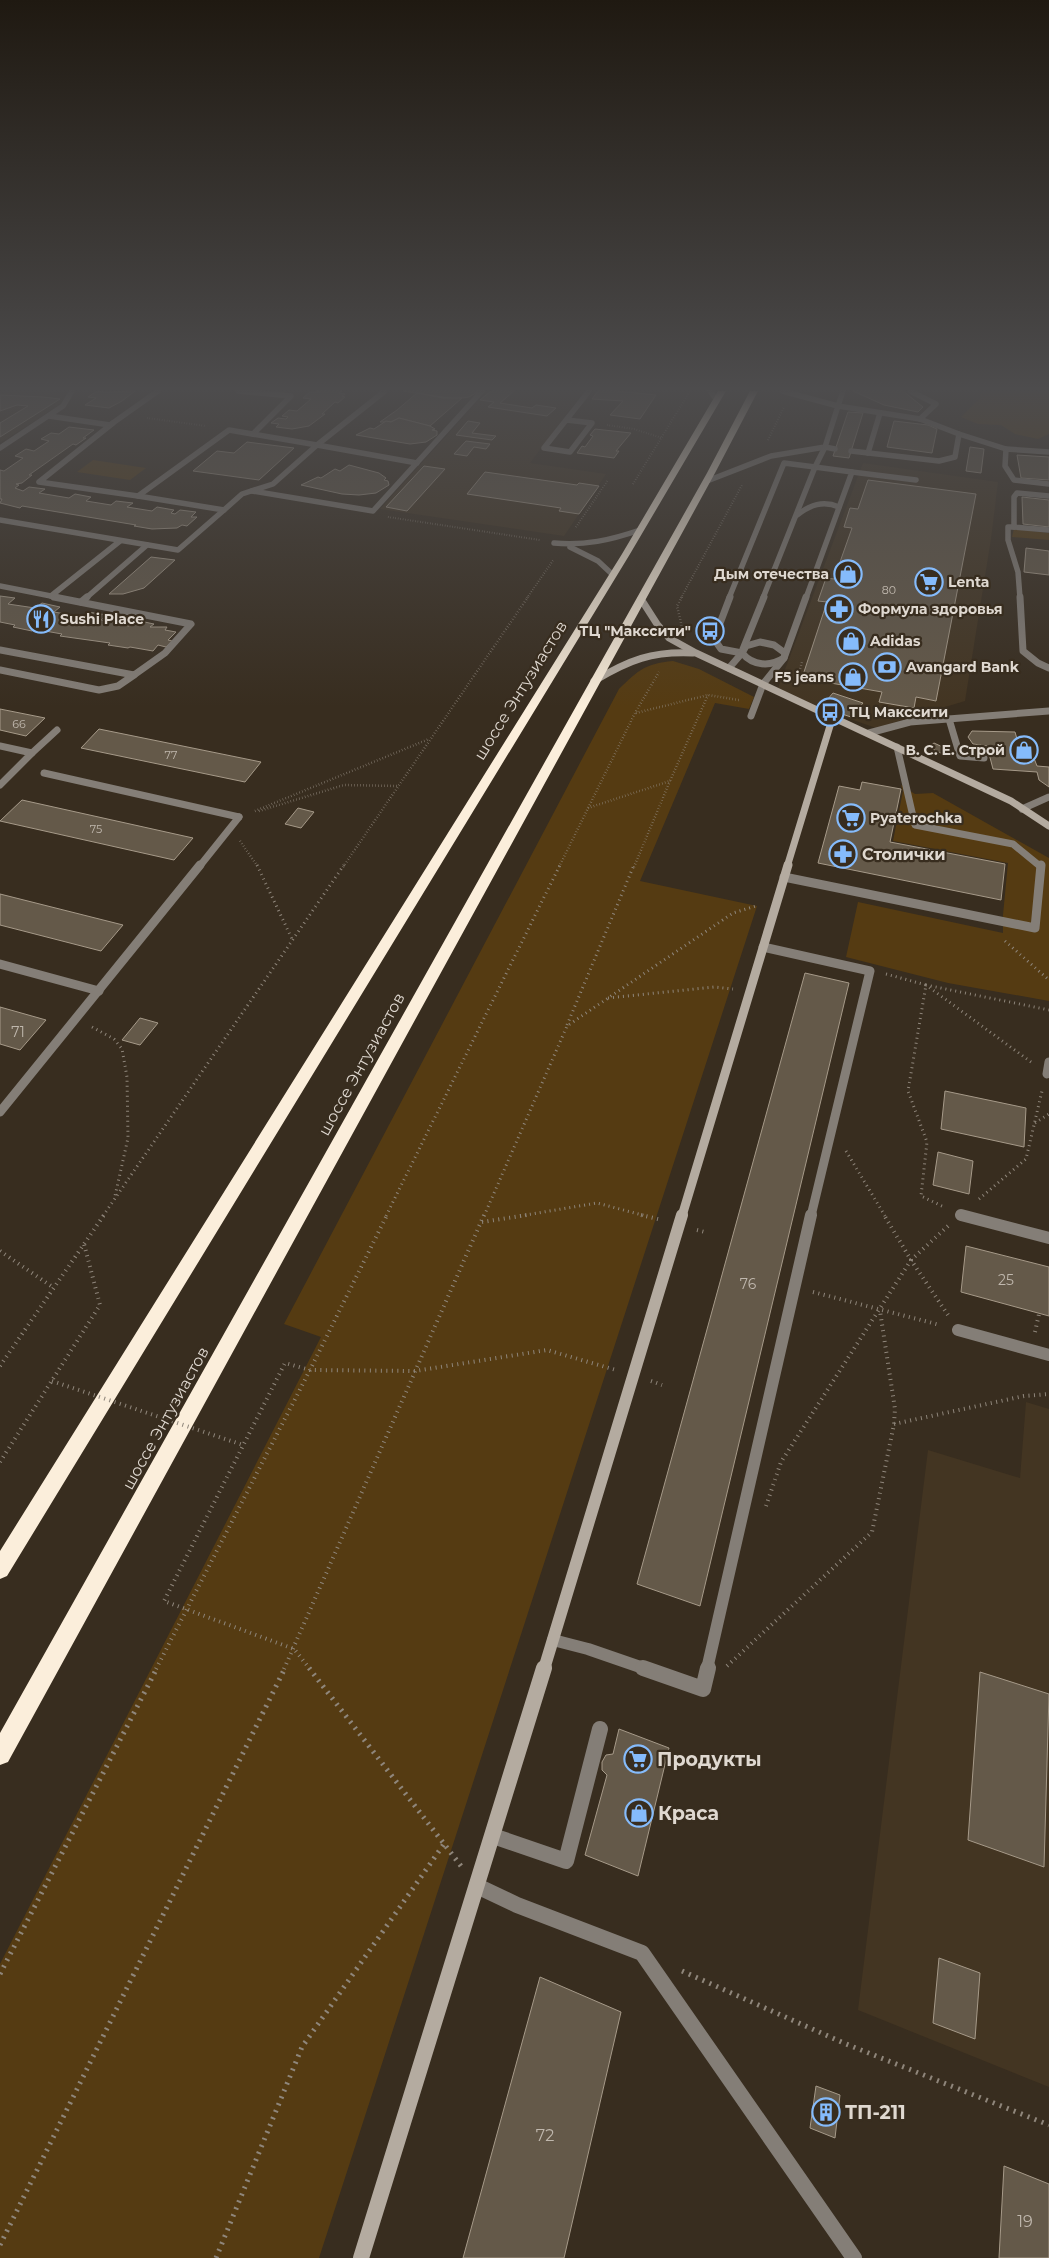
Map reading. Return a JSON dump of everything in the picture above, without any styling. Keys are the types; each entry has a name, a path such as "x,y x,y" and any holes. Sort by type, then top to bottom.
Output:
{"highway":[{"name":"шоссе Энтузиастов","path":"0,1569 613,575 659,496"},
{"name":"шоссе Энтузиастов","path":"0,1754 698,496"}],"street":[{"path":"140,496 224,510"},
{"path":"0,520 178,550 239,496"},
{"path":"285,496 373,511 386,496"},
{"path":"770,496 744,558 714,639 720,649 742,651 750,661 758,664 775,664 784,658"},
{"path":"742,651 803,496"},
{"path":"751,716 763,684 784,658 843,496"},
{"path":"1014,496 1014,527"},
{"path":"795,516 817,503 828,503 839,507"},
{"path":"1049,530 1008,527 1006,533 1016,560 1019,625 1023,651 1038,663 1049,668"},
{"path":"554,543 590,545 613,540 640,530"},
{"path":"51,596 120,541"},
{"path":"564,544 598,560 613,575"},
{"path":"81,602 147,545"},
{"path":"0,586 191,624 164,652 124,684 110,690 99,690 0,670"},
{"path":"641,599 657,624 670,638 696,653 1011,801 1049,826"},
{"path":"729,668 742,651 752,643 768,643 782,649 785,653 784,658"},
{"path":"0,650 134,675"},
{"path":"594,681 645,654 670,652 696,653"},
{"path":"869,733 910,722 1049,711"},
{"path":"361,2258 553,1640 833,716"},
{"path":"949,719 960,756 984,758"},
{"path":"0,785 57,730"},
{"path":"0,746 32,753"},
{"path":"784,877 1035,928 1041,866 1013,844 915,825 897,747"},
{"path":"0,1112 239,817 44,773"},
{"path":"1022,809 1049,797"},
{"path":"553,1640 588,1649 703,1689 794,1287 870,971 763,947"},
{"path":"0,964 99,991"},
{"path":"1047,1074 1049,1062"},
{"path":"960,1215 1049,1238"},
{"path":"958,1330 1049,1354"},
{"path":"492,1836 566,1861 600,1728"},
{"path":"477,1886 517,1905 642,1953 854,2258"}],"path":[{"path":"0,1366 597,496"},
{"path":"679,635 682,627 678,606 737,496"},
{"path":"388,517 554,543"},
{"path":"795,684 804,656"},
{"path":"0,1974 310,1370 635,713 662,666"},
{"path":"635,713 708,695 757,703"},
{"path":"0,2245 294,1649 567,1026 708,695"},
{"path":"239,817 430,739"},
{"path":"588,808 670,781"},
{"path":"239,817 344,785 398,786"},
{"path":"230,828 250,853 274,898 292,940"},
{"path":"567,1026 733,913 777,901"},
{"path":"976,916 1049,980"},
{"path":"870,971 926,985 1049,1010"},
{"path":"765,1510 781,1462 911,1260 1026,1159 1047,1074 926,985"},
{"path":"926,985 908,1091 927,1142 921,1196 960,1215"},
{"path":"607,998 714,987 750,990"},
{"path":"76,1018 114,1039 122,1049 126,1077 128,1138 115,1199"},
{"path":"1034,1124 1049,1114"},
{"path":"832,1129 911,1260 958,1330"},
{"path":"481,1223 597,1203 705,1232"},
{"path":"0,1462 100,1305 84,1243"},
{"path":"0,1251 54,1288"},
{"path":"794,1287 958,1330"},
{"path":"703,1689 872,1532 894,1424 895,1409 880,1310"},
{"path":"477,1886 294,1649 164,1601 285,1363 310,1370 415,1371 548,1350 633,1374 662,1385"},
{"path":"52,1381 243,1445"},
{"path":"894,1424 1024,1396 1049,1394"},
{"path":"216,2258 302,2047 444,1844"},
{"path":"678,1969 846,2044 1049,2125"}],"shaded area":[{"path":"391,496 591,496 564,536 380,509"},
{"path":"850,496 996,496 965,701 876,728 830,712 778,688"},
{"path":"1014,529 1049,533 1049,540 1012,537"},
{"path":"673,661 699,669 754,697 749,709 715,703 640,881 757,906 319,2258 0,2258 0,1964 321,1337 284,1324 619,689 648,666"},
{"path":"901,785 915,794 933,793 1049,858 1049,1001 948,983 846,957 858,902 1003,933 1008,863 893,841 903,791"},
{"path":"1026,1402 1049,1409 1049,2087 858,2010 928,1450 1020,1478"}],"building":[{"path":"0,496 69,498 88,496 91,497 86,501 111,505 116,501 133,503 127,507 152,511 157,507 174,510 171,513 175,514 180,510 196,512 191,517 197,517 187,526 152,529 22,506 20,508 0,503 2,499 0,499"},
{"path":"396,496 420,496 407,511 386,507"},
{"path":"483,496 592,496 579,514 559,511 561,508"},
{"path":"862,496 976,496 936,701 916,697 914,708 879,702 882,692 802,678 827,602 818,601 826,578 834,579 852,528 844,527 850,508 858,509"},
{"path":"1022,497 1049,500 1049,527 1023,524"},
{"path":"1026,548 1049,551 1049,575 1024,572"},
{"path":"151,557 175,560 144,588 123,594 109,594"},
{"path":"0,596 15,598 8,604 35,608 42,603 60,607 54,612 82,617 88,612 107,615 101,620 129,626 135,620 154,624 150,627 167,627 165,630 176,632 168,640 172,641 166,647 158,645 153,651 108,645 110,643 60,636 62,634 34,629 32,631 0,622"},
{"path":"833,693 863,703 851,717 821,707"},
{"path":"0,709 45,718 26,736 0,730"},
{"path":"99,729 261,762 245,782 81,748"},
{"path":"972,731 1015,732 1017,739 1027,740 1037,766 1049,767 1049,787 1039,780 1037,772 993,769 987,746 973,744 968,737"},
{"path":"934,743 949,750 943,754 928,747"},
{"path":"862,782 901,789 890,842 1005,864 1001,900 818,863 839,786 860,790"},
{"path":"22,800 193,838 174,860 0,821"},
{"path":"298,808 314,812 301,828 285,824"},
{"path":"0,894 123,925 101,951 0,925"},
{"path":"805,973 849,983 700,1606 637,1584"},
{"path":"0,1007 46,1020 20,1050 0,1044"},
{"path":"140,1018 158,1023 140,1045 122,1040"},
{"path":"945,1091 1026,1108 1024,1147 941,1129"},
{"path":"938,1152 973,1161 969,1194 933,1185"},
{"path":"966,1246 1049,1267 1049,1316 961,1292"},
{"path":"980,1672 1049,1694 1044,1867 968,1840"},
{"path":"619,1729 669,1748 638,1876 585,1855 607,1775 602,1770 602,1762 606,1755 613,1754"},
{"path":"939,1958 980,1973 975,2039 933,2023"},
{"path":"540,1977 621,2012 564,2258 463,2258"},
{"name":"ТП-211","path":"816,2086 840,2095 835,2138 810,2128"},
{"path":"1004,2166 1049,2184 1049,2258 999,2258"}],"place":[{"name":"Дым отечества","path":"848,574"},
{"name":"Lenta","path":"929,582"},
{"name":"Формула здоровья","path":"839,609"},
{"name":"Sushi Place","path":"41,619"},
{"name":"ТЦ \"Макссити\"","path":"710,631"},
{"name":"Adidas","path":"851,641"},
{"name":"Avangard Bank","path":"887,667"},
{"name":"F5 jeans","path":"853,677"},
{"name":"ТЦ Макссити","path":"830,712"},
{"name":"В. С. Е. Строй","path":"1024,750"},
{"name":"Pyaterochka","path":"851,818"},
{"name":"Столички","path":"843,854"},
{"name":"Продукты","path":"638,1759"},
{"name":"Краса","path":"639,1813"},
{"name":"ТП-211","path":"826,2112"}]}
